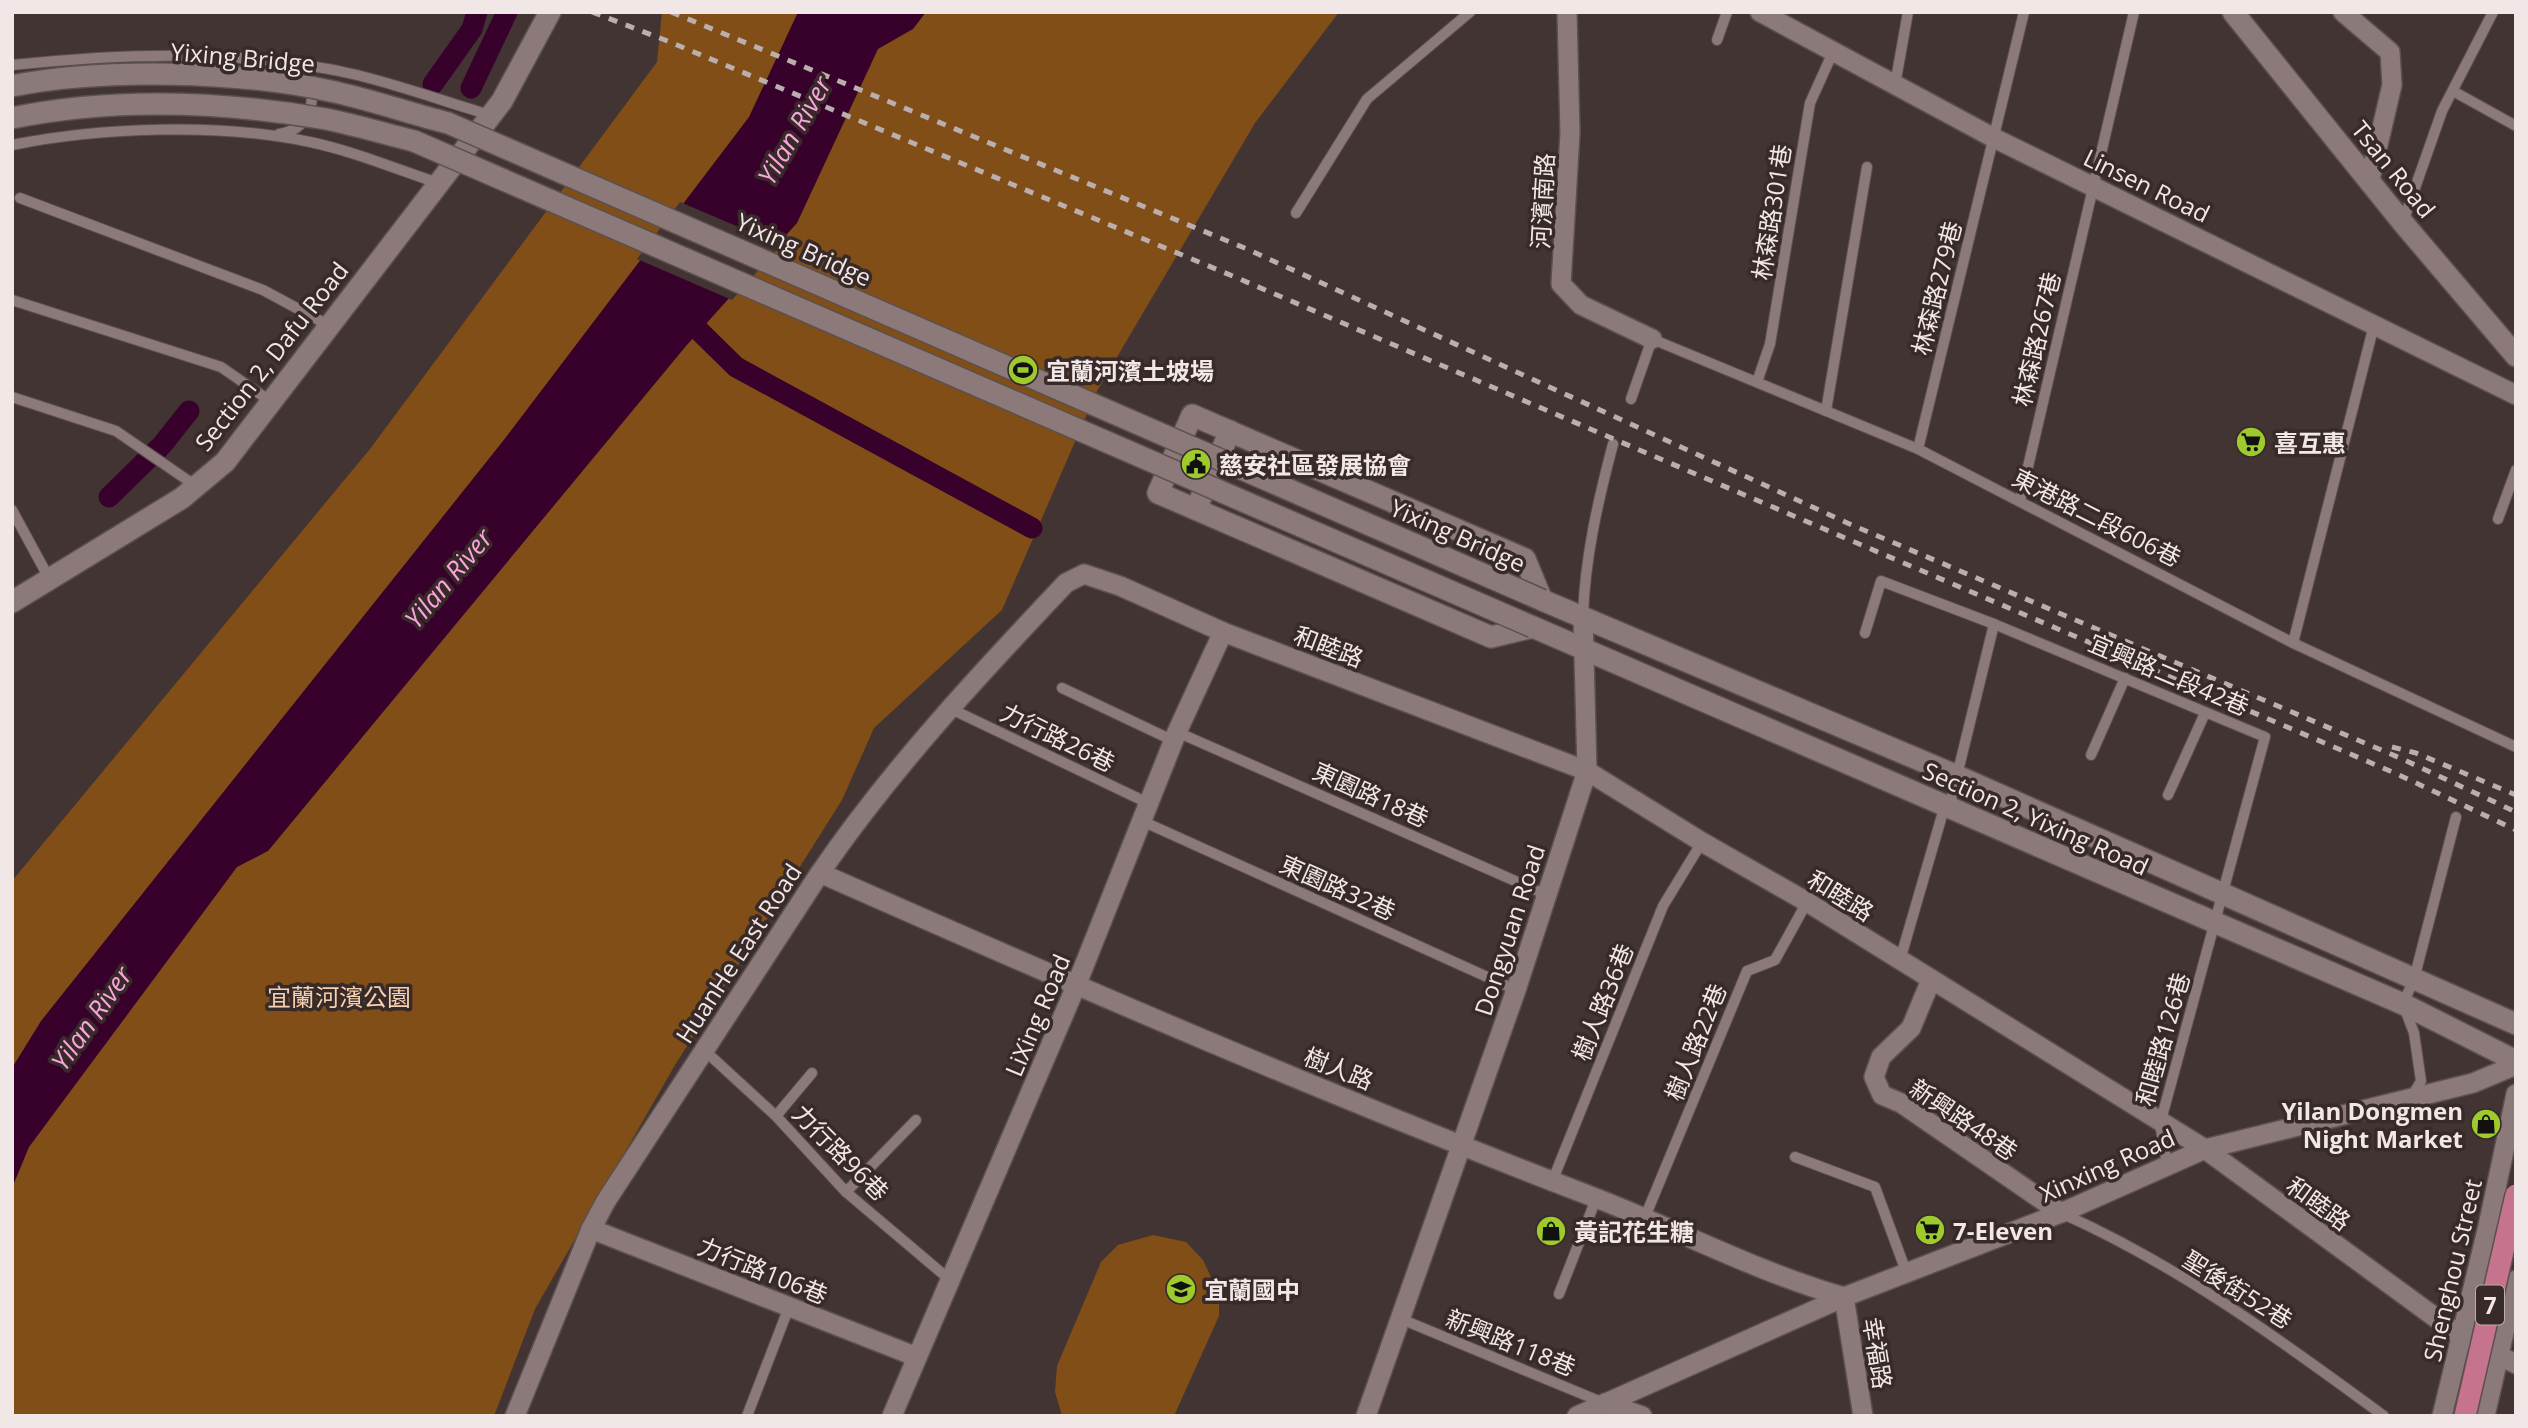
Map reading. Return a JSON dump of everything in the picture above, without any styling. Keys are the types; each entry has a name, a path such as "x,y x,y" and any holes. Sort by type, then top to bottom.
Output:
{"main road":[{"name":"7","path":"2465,1416 2516,1195"}],"street":[{"name":"Section 2, Dafu Road","path":"12,602 196,486 225,463 502,101 550,12"},
{"name":"河濱南路","path":"1566,12 1570,133 1561,284 1581,305 1652,339"},
{"name":"Tsan Road","path":"2233,12 2403,223 2516,356"},
{"name":"Linsen Road","path":"1766,13 1994,138 2516,395"},
{"path":"2353,15 2390,52 2392,85 2370,179"},
{"name":"Yixing Bridge","path":"12,86 114,75 282,82 331,91 447,123 1542,600"},
{"path":"12,118 121,105 261,110 328,120 414,142 1533,627"},
{"path":"1533,627 1491,638 1158,492 1192,415 1525,559 1542,600"},
{"path":"1196,509 1230,431"},
{"name":"和睦路","path":"1084,573 1223,632 1587,771 1702,842 1807,902 2204,1149 2462,1337 2508,1360"},
{"name":"HuanHe East Road","path":"514,1416 591,1229 820,873 854,823 948,708 1066,583 1084,573"},
{"name":"Section 2, Yixing Road","path":"1542,600 1950,792 2216,926 2403,1004 2516,1063"},
{"name":"Dongyuan Road","path":"1366,1416 1517,990 1587,771 1583,617"},
{"name":"Section 2, Yixing Road","path":"1533,627 1583,650 2224,895 2516,1024"},
{"name":"LiXing Road","path":"892,1416 1076,986 1176,736 1223,632"},
{"name":"樹人路","path":"820,873 1076,986 1462,1146 1645,1217 1804,1286 1844,1297"},
{"name":"新興路48巷","path":"1931,980 1911,1028 1881,1056 1874,1077 1882,1096 1902,1104 2061,1213"},
{"name":"Xinxing Road","path":"1577,1416 1844,1297 1908,1275 2061,1213 2204,1149 2473,1083 2516,1063"},
{"name":"Shenghou Street","path":"2442,1416 2516,1094"},
{"name":"力行路106巷","path":"591,1229 917,1357"},
{"path":"2485,1416 2508,1360 2516,1280"},
{"name":"幸福路","path":"1844,1297 1863,1416"},
{"path":"1605,1403 1642,1416"}],"lane":[{"path":"1296,214 1367,99 1470,12"},
{"path":"1717,40 1727,12"},
{"path":"1895,86 1908,12"},
{"name":"林森路279巷","path":"1918,449 2024,12"},
{"name":"林森路267巷","path":"2020,501 2134,12"},
{"path":"2403,223 2442,111 2493,12"},
{"name":"林森路301巷","path":"1757,382 1770,344 1810,103 1833,52"},
{"path":"12,65 107,55 211,57 300,64 359,75 491,115"},
{"path":"272,135 288,132 302,124 311,110 314,94 310,78 300,64"},
{"path":"2453,91 2516,126"},
{"path":"12,145 133,130 272,135 314,143 438,183"},
{"path":"1826,411 1867,167"},
{"path":"20,198 263,290 328,325"},
{"path":"12,300 221,367 272,403"},
{"path":"2293,643 2374,325"},
{"path":"1631,400 1652,339"},
{"name":"東港路二段606巷","path":"1652,339 1918,449 2293,643 2516,747"},
{"path":"12,397 117,431 196,486"},
{"name":"Dongyuan Road","path":"1583,617 1584,576 1598,500 1614,444"},
{"path":"2498,519 2516,470"},
{"path":"12,510 50,580"},
{"name":"宜興路二段42巷","path":"1865,633 1881,581 1994,624 2264,737 2216,926"},
{"path":"1899,961 1950,792 1994,624"},
{"path":"2091,755 2124,678"},
{"name":"東園路18巷","path":"1062,688 1547,895"},
{"name":"力行路26巷","path":"948,708 1146,813"},
{"path":"2168,794 2206,713"},
{"name":"東園路32巷","path":"1146,813 1517,990"},
{"path":"2410,1099 2421,1081 2414,1033 2403,1004 2414,979 2456,817"},
{"name":"樹人路36巷","path":"1552,1182 1663,906 1702,842"},
{"name":"樹人路22巷","path":"1645,1217 1747,971 1775,960 1807,902"},
{"name":"和睦路126巷","path":"2167,1164 2160,1124 2216,926"},
{"name":"力行路96巷","path":"704,1050 776,1116 846,1192 950,1280"},
{"path":"776,1116 812,1073"},
{"path":"846,1192 916,1120"},
{"path":"1795,1157 1875,1187 1908,1275"},
{"path":"1559,1294 1596,1199"},
{"name":"聖後街52巷","path":"2061,1213 2121,1240 2268,1331 2384,1416"},
{"path":"747,1416 789,1307"},
{"name":"新興路118巷","path":"1401,1319 1605,1403"}],"green space":[{"name":"宜蘭河濱公園","path":"662,12 1339,12 1255,123 1097,391 1002,610 874,728 842,800 675,1065 535,1309 494,1416 12,1416 12,881 370,449 657,62"},
{"path":"1153,1235 1186,1242 1203,1260 1219,1294 1219,1316 1174,1416 1062,1416 1055,1392 1057,1366 1101,1262 1118,1245"}],"water":[{"name":"Yilan River","path":"798,12 926,12 913,29 878,49 797,223 686,346 268,851 237,867 29,1147 12,1188 12,1068 41,1021 503,441 749,117"}],"pier":[{"path":"680,202 781,245 732,300 637,259"}],"waterway":[{"path":"433,84 472,29 477,12"},
{"path":"471,88 507,12"},
{"path":"681,313 736,367 1032,528"},
{"path":"109,497 162,445 189,411"}],"railway":[{"path":"592,12 1235,277 2397,774 2516,830"},
{"path":"671,12 1247,249 1852,525 2400,758 2516,812"},
{"path":"2392,747 2416,753 2516,795"}],"place":[{"name":"宜蘭河濱土坡場","path":"1023,370"},
{"name":"喜互惠","path":"2251,442"},
{"name":"慈安社區發展協會","path":"1196,464"},
{"name":"Yilan Dongmen Night Market","path":"2486,1124"},
{"name":"7-Eleven","path":"1930,1230"},
{"name":"黃記花生糖","path":"1551,1231"},
{"name":"宜蘭國中","path":"1181,1289"}]}
